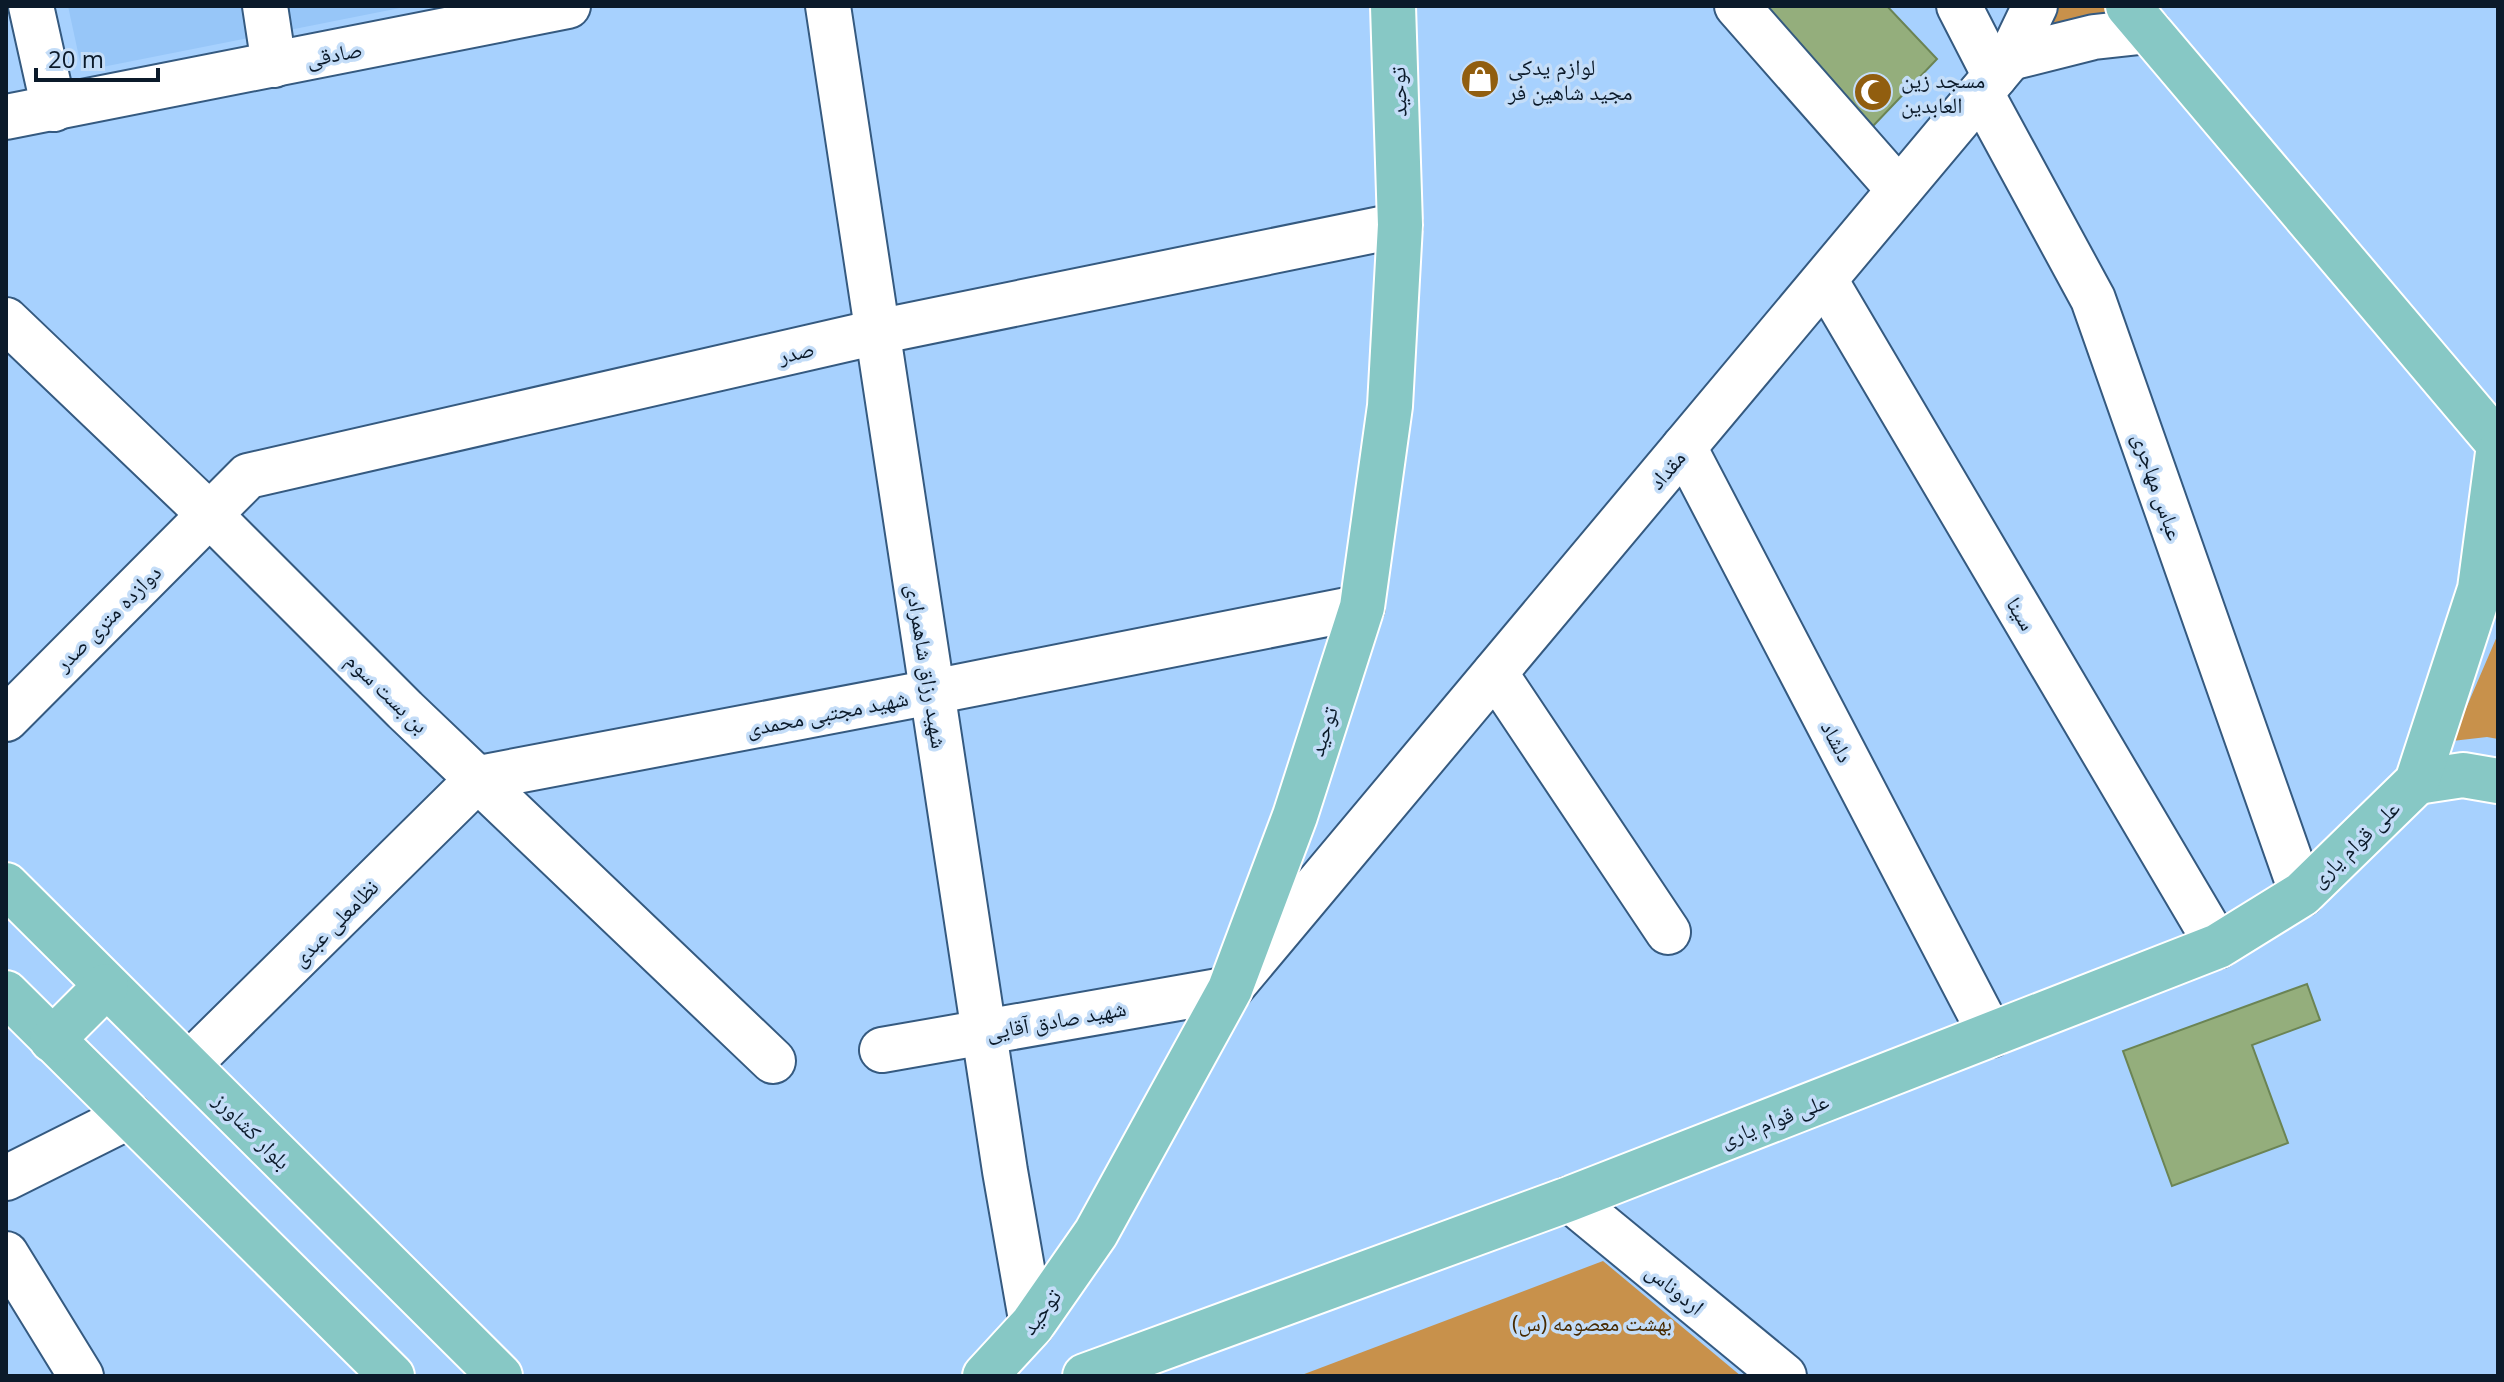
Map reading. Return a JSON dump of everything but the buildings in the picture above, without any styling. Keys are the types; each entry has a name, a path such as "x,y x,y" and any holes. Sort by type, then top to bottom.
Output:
{"main road":[{"name":"توحید","path":"985,1376 1032,1325 1096,1233 1230,989 1295,816 1362,607 1390,406 1400,225 1393,6"},
{"path":"2138,18 2498,443"},
{"path":"2498,453 2480,589 2417,782 2463,775 2498,781"},
{"name":"علی قوام یاری","path":"1085,1376 1569,1199 2218,946 2302,894 2417,782"},
{"name":"بلوار کشاورز","path":"6,885 500,1376"},
{"path":"52,1040 106,986"},
{"path":"6,993 392,1376"}],"street":[{"path":"31,6 54,109"},
{"path":"265,6 274,65"},
{"name":"صادقی","path":"6,117 568,6"},
{"name":"شهید رزاق شاهمرادی","path":"828,6 984,1031 1032,1325"},
{"path":"1737,6 1899,190"},
{"name":"عباس مهاجری","path":"1959,6 1995,76 2093,299 2302,894"},
{"name":"مقداد","path":"1230,989 1995,76 2035,6"},
{"path":"1995,76 2138,18"},
{"name":"صدر","path":"209,514 248,476 877,332 1400,225"},
{"name":"سینا","path":"1825,280 2218,946"},
{"name":"بن بست سوم","path":"6,320 209,514 405,710 773,1061"},
{"name":"دلشاد","path":"1684,447 1991,1035"},
{"name":"دوازده متری صدر","path":"6,719 209,514"},
{"name":"شهید مجتبی محمدی","path":"479,778 1362,607"},
{"path":"1495,673 1668,932"},
{"name":"نظامعلی عبدی","path":"188,1065 479,778"},
{"name":"شهید صادق آقایی","path":"882,1050 1230,989"},
{"path":"6,1178 130,1116"},
{"name":"اردوناس","path":"1569,1199 1784,1376"},
{"path":"6,1254 81,1376"}],"shaded area":[{"path":"68,6 410,6 82,71"}],"green space":[{"path":"2042,6 2112,6 2124,20 2029,45"},
{"path":"2498,634 2498,739 2487,737 2452,741"},
{"name":"(بهشت معصومه (س","path":"1603,1261 1741,1376 1299,1376"}],"place":[{"name":"لوازم یدکی مجید شاهین فر","path":"1480,79"},
{"name":"مسجد زین العابدین","path":"1873,92"}]}
